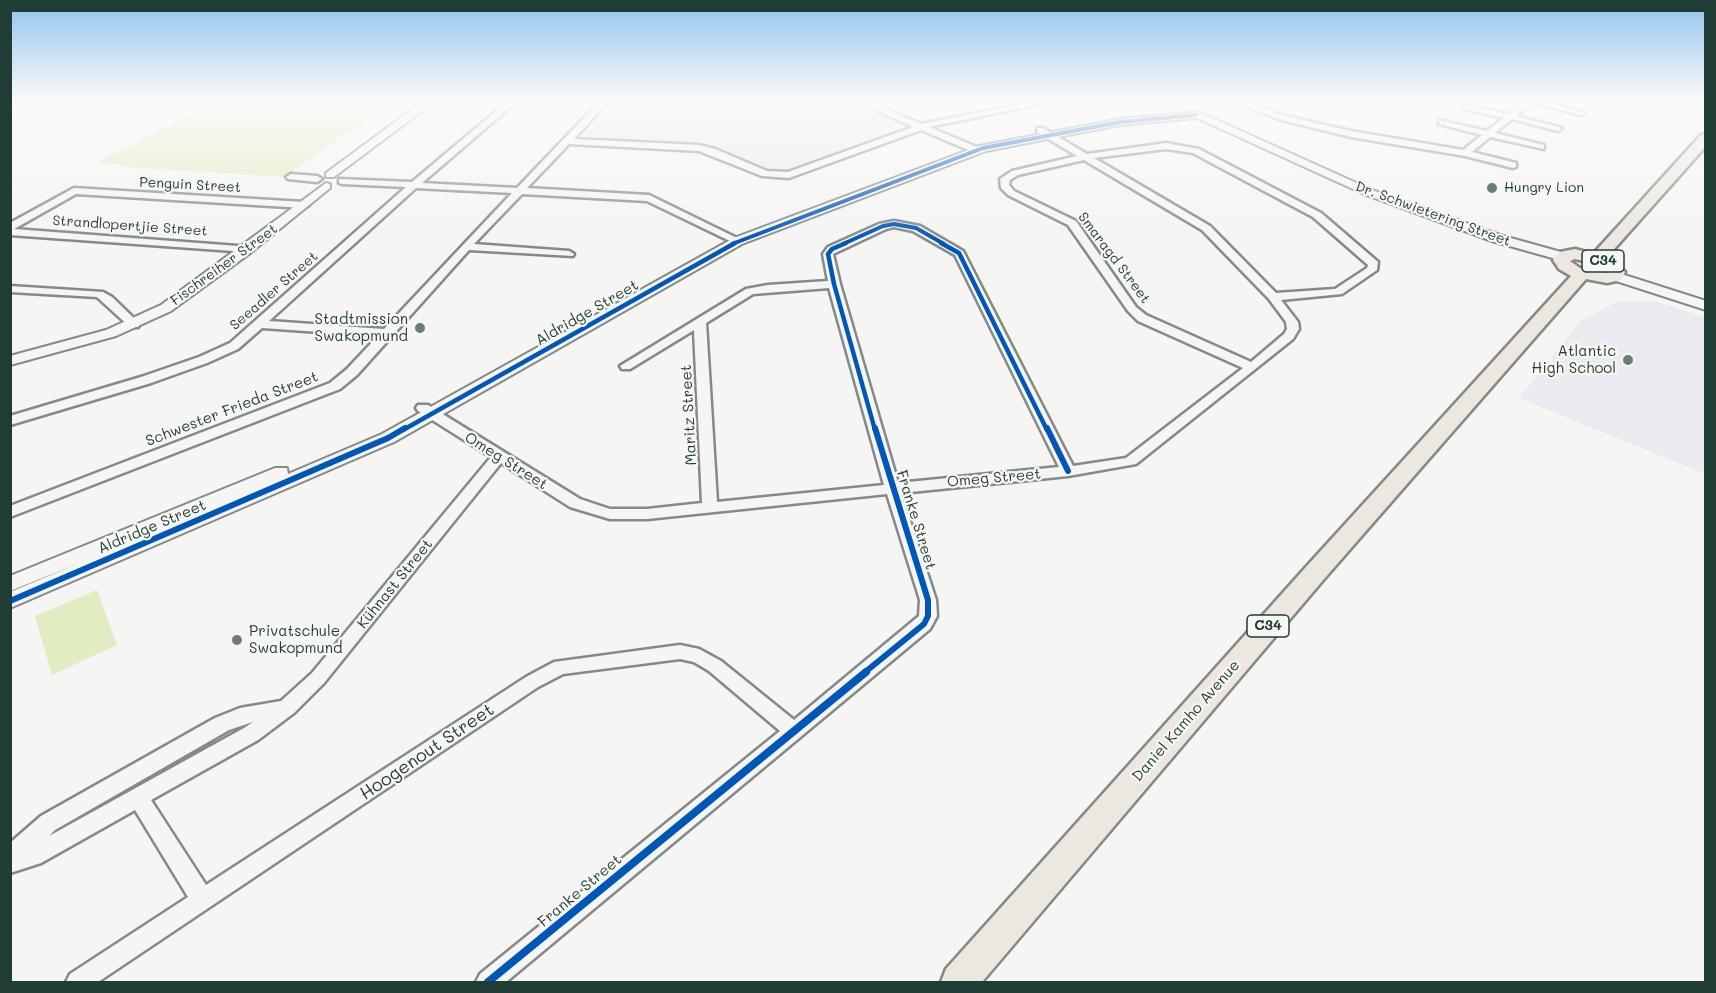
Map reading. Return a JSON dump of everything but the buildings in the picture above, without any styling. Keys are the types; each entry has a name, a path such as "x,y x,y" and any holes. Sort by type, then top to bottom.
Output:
{"main road":[{"name":"Daniel Kamho Avenue","path":"959,982 1581,263 1696,148"},
{"name":"C34","path":"1581,263 1616,269 1617,272 1614,276 1599,278 1581,263"}],"street":[{"name":"Fischreiher Street","path":"10,362 92,340 132,323 189,293 370,148"},
{"name":"Fischreiher Street","path":"329,180 372,148"},
{"name":"Seeadler Street","path":"10,421 85,400 203,360 234,346 457,148"},
{"name":"Schwester Frieda Street","path":"10,512 335,386 352,372 560,148"},
{"path":"701,148 712,150 765,174 778,176 789,175 864,148"},
{"name":"Aldridge Street","path":"10,584 279,479 355,454 732,239 971,148"},
{"name":"Omeg Street","path":"427,411 575,503 610,514 647,514 1068,471 1114,465 1131,460 1252,367 1293,329 1292,322 1273,297 1206,228 1070,148"},
{"path":"1084,157 1149,148"},
{"path":"1180,148 1196,151 1317,215 1374,264 1372,270 1338,292 1273,297"},
{"name":"Dr. Schwietering Street","path":"1273,148 1368,192 1485,234 1581,263"},
{"path":"1437,148 1513,165"},
{"path":"1465,153 1471,148"},
{"name":"Smaragd Street","path":"1084,157 1015,172 1005,179 1004,186 1011,194 1072,224 1132,309 1142,318 1252,367"},
{"path":"291,177 649,198 732,239"},
{"name":"Penguin Street","path":"10,227 74,191 300,205"},
{"name":"Franke Street","path":"488,982 793,730 909,638 924,624 928,616 928,600 892,488 834,284 828,254 832,249 883,226 894,224 916,228 959,253 1068,471"},
{"name":"Strandlopertjie Street","path":"10,232 242,249"},
{"path":"466,247 569,254"},
{"path":"1614,276 1706,306"},
{"path":"626,366 750,291 834,284"},
{"path":"11,289 99,294 108,299 132,323"},
{"name":"Maritz Street","path":"700,322 710,507"},
{"name":"Fischreiher Street","path":"10,357 132,323"},
{"path":"261,324 386,333"},
{"name":"Kühnast Street","path":"10,863 33,856 251,734 287,707 318,678 499,457"},
{"name":"Aldridge Street","path":"10,601 279,479"},
{"name":"Hoogenout Street","path":"78,982 532,682 560,667 680,652 699,656 715,666 793,730"},
{"path":"10,858 48,823 222,724 240,716 287,707"},
{"path":"138,797 202,901"}],"shaded area":[{"path":"717,148 849,148 784,171 772,170"},
{"name":"Atlantic High School","path":"1618,301 1657,302 1705,317 1705,474 1519,398 1581,321"}],"green space":[{"path":"125,148 325,148 284,177 96,163"},
{"path":"97,590 117,645 52,675 35,616"}],"cycle path":[{"path":"10,601 388,438 738,241 982,148"},
{"path":"488,982 924,624 928,616 928,600 892,488 834,284 828,254 832,249 883,226 894,224 916,228 959,253 1068,471"}],"place":[{"name":"Hungry Lion","path":"1492,188"},
{"name":"Stadtmission Swakopmund","path":"420,328"},
{"name":"Atlantic High School","path":"1628,360"},
{"name":"Privatschule Swakopmund","path":"237,640"}]}
